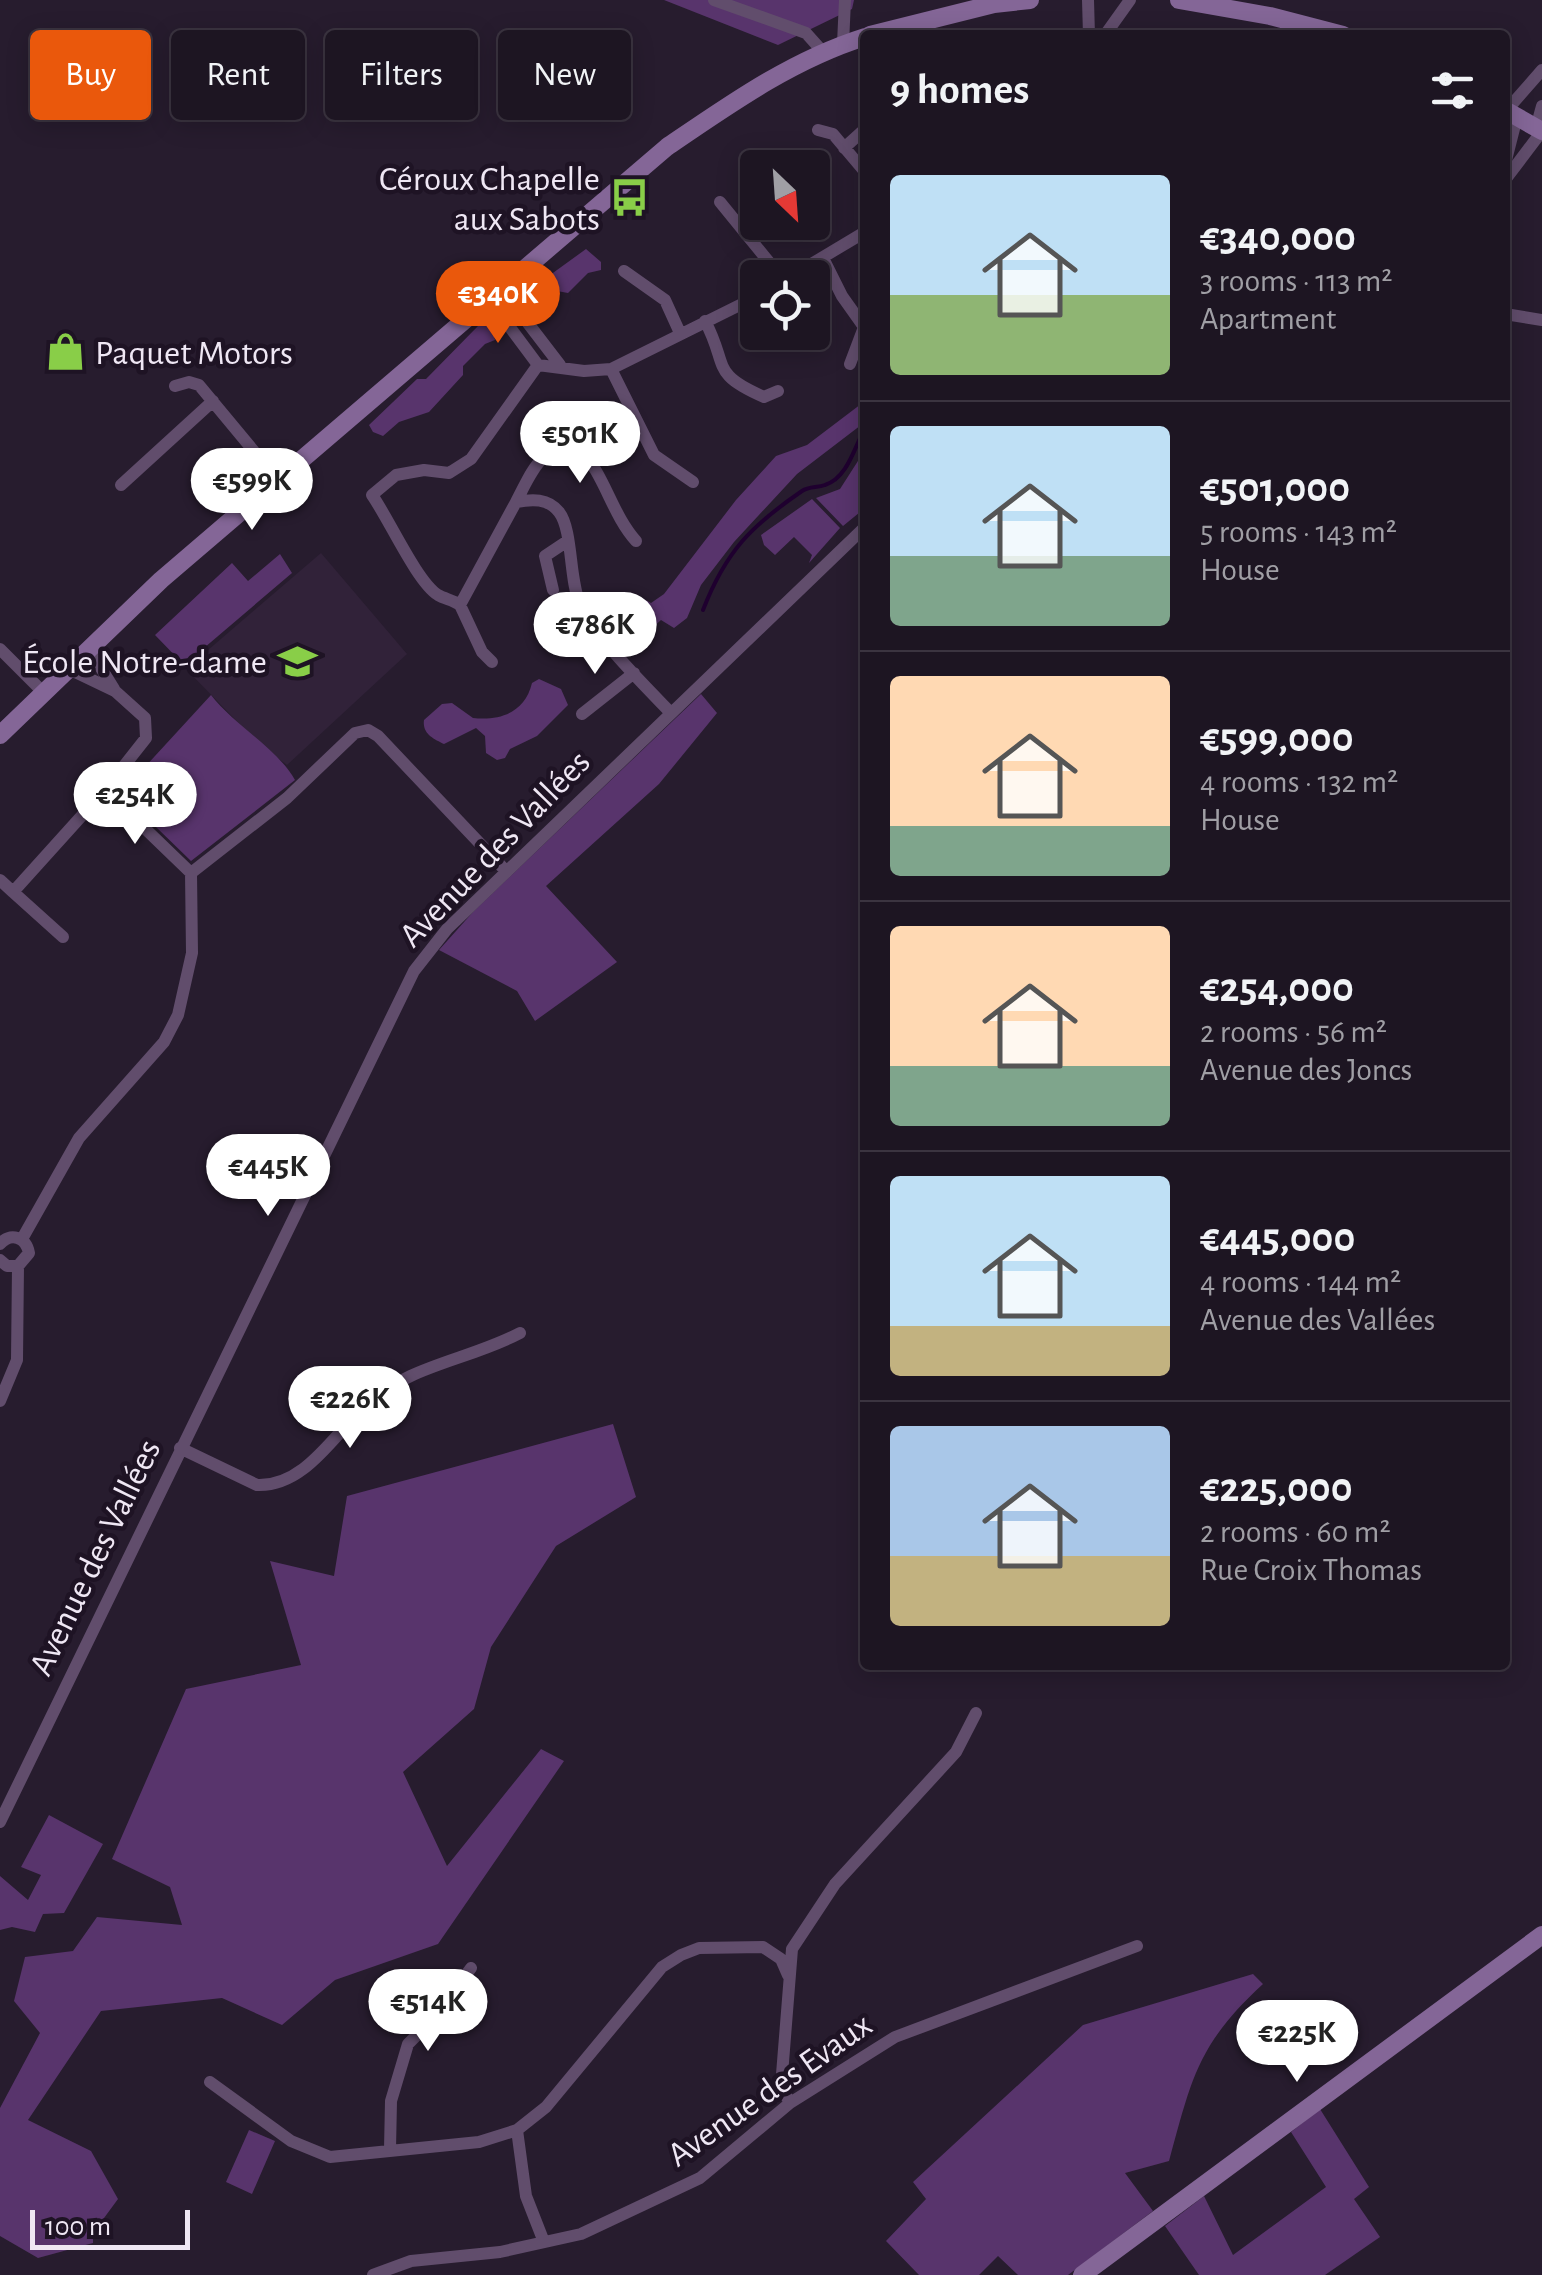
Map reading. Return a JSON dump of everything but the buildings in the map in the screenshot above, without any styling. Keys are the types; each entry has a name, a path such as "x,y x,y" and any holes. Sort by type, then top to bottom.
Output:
{"main road":[{"path":"892,30 994,4 1030,0"},
{"path":"1179,0 1323,30"},
{"path":"0,735 88,648 277,479 667,147 755,87 823,52 860,38"},
{"path":"1510,113 1540,130"},
{"path":"1082,2275 1542,1936"}],"street":[{"path":"714,0 806,32 823,52"},
{"path":"842,44 845,0"},
{"path":"1088,0 1089,30"},
{"path":"1109,30 1130,0"},
{"path":"1510,111 1542,70"},
{"path":"1510,173 1540,130 1542,106"},
{"path":"818,130 833,134 860,166"},
{"path":"844,148 860,134"},
{"path":"720,202 770,260"},
{"path":"819,260 860,235"},
{"path":"823,258 860,321"},
{"path":"624,271 665,300 680,334"},
{"path":"500,288 560,365"},
{"path":"538,365 584,371 611,369 740,304"},
{"path":"481,305 509,326 538,365"},
{"path":"1510,315 1542,320"},
{"path":"704,321 720,369 733,384 764,397 778,391"},
{"path":"850,364 860,337"},
{"path":"492,662 482,652 460,605 438,595 419,574 372,495 396,475 424,470 449,472 470,459 538,365"},
{"path":"611,369 654,455 694,482"},
{"path":"175,386 189,382 199,385 277,479"},
{"path":"121,484 213,401"},
{"path":"460,605 541,456 558,446 578,447 592,461 625,528 636,541"},
{"path":"516,502 534,499 550,504 562,515 580,605 634,674 671,713"},
{"name":"Avenue des Vallées","path":"0,1822 414,971 447,929 860,531"},
{"path":"553,590 545,556 566,542"},
{"path":"88,648 115,692"},
{"path":"0,649 43,692"},
{"path":"13,892 146,738 144,718 115,692 68,668"},
{"path":"582,714 634,674"},
{"path":"191,872 287,798 355,734 368,730 506,871"},
{"path":"22,1239 79,1138 164,1042 178,1016 192,953 191,872 105,790"},
{"path":"0,880 63,936"},
{"path":"0,1244 13,1236 22,1239 28,1253 18,1266 17,1360 0,1402"},
{"path":"0,1260 7,1266 18,1266"},
{"path":"180,1448 257,1486 270,1486 301,1470 367,1403 390,1386 520,1334"},
{"path":"790,2103 782,2088 792,1949 835,1884 936,1778 956,1752 976,1713"},
{"path":"210,2082 291,2142 330,2157 479,2142 516,2130 546,2107 662,1968 681,1955 699,1948 764,1946 782,1959 788,1974"},
{"name":"Avenue des Evaux","path":"373,2275 411,2261 500,2252 580,2234 700,2178 790,2103 895,2037 1137,1946"},
{"path":"390,2149 391,2101 408,2044 434,2018 471,1968"},
{"path":"516,2130 526,2196 544,2242"}],"shaded area":[{"path":"664,0 854,0 852,9 778,45"},
{"path":"586,249 601,262 601,270 588,273 568,293 557,291 535,302 530,300 528,291"},
{"path":"491,325 495,340 485,344 463,366 463,375 429,412 399,422 383,436 373,432 369,425 417,379 426,379 478,326"},
{"path":"860,405 860,426 797,474 734,542 701,585 687,618 674,628 661,620 649,631 611,607 616,595 632,602 640,597 651,603 664,594 736,500 776,456 807,445"},
{"path":"860,458 860,512 843,526 816,498 840,489"},
{"path":"812,499 840,528 809,563 812,555 794,537 775,555 764,545 761,535"},
{"name":"École Notre-dame","path":"321,553 407,654 287,765 260,745 186,669"},
{"path":"280,554 292,573 184,665 155,635 232,563 248,581"},
{"path":"539,679 561,689 568,705 537,736 510,749 505,758 497,760 486,753 485,736 476,728 444,744 425,729 424,720 442,704 452,703 473,718 502,716 518,708 532,683"},
{"path":"701,694 717,713 659,784 546,886 617,962 535,1021 517,991 439,950 473,912"},
{"path":"211,695 277,757 295,780 191,861 121,793"},
{"path":"613,1424 636,1497 556,1546 491,1647 474,1709 403,1772 447,1866 541,1749 564,1761 438,1944 335,1980 282,2025 222,1998 101,2011 28,2120 91,2151 118,2199 93,2233 93,2243 38,2258 0,2236 0,2108 40,2033 14,2001 25,1957 73,1951 97,1917 182,1925 170,1887 112,1859 186,1689 301,1665 270,1561 334,1576 347,1496"},
{"path":"49,1815 103,1844 64,1913 43,1914 35,1932 12,1927 0,1930 0,1876 28,1900 41,1875 21,1867"},
{"path":"1253,1974 1263,1984 1210,2045 1191,2085 1169,2161 1125,2173 1153,2211 1068,2275 1018,2275 998,2256 979,2275 919,2275 886,2241 926,2199 913,2182 1083,2025"},
{"path":"1320,2109 1369,2187 1354,2199 1380,2237 1325,2275 1199,2275 1165,2226 1204,2196 1233,2255 1326,2187 1291,2132"},
{"path":"249,2130 275,2141 252,2194 226,2182"}],"waterway":[{"path":"703,610 721,571 754,528 802,491 838,477 860,438"}],"place":[{"name":"Céroux Chapelle aux Sabots","path":"630,198"},
{"name":"Paquet Motors","path":"65,352"},
{"name":"École Notre-dame","path":"297,661"}]}
